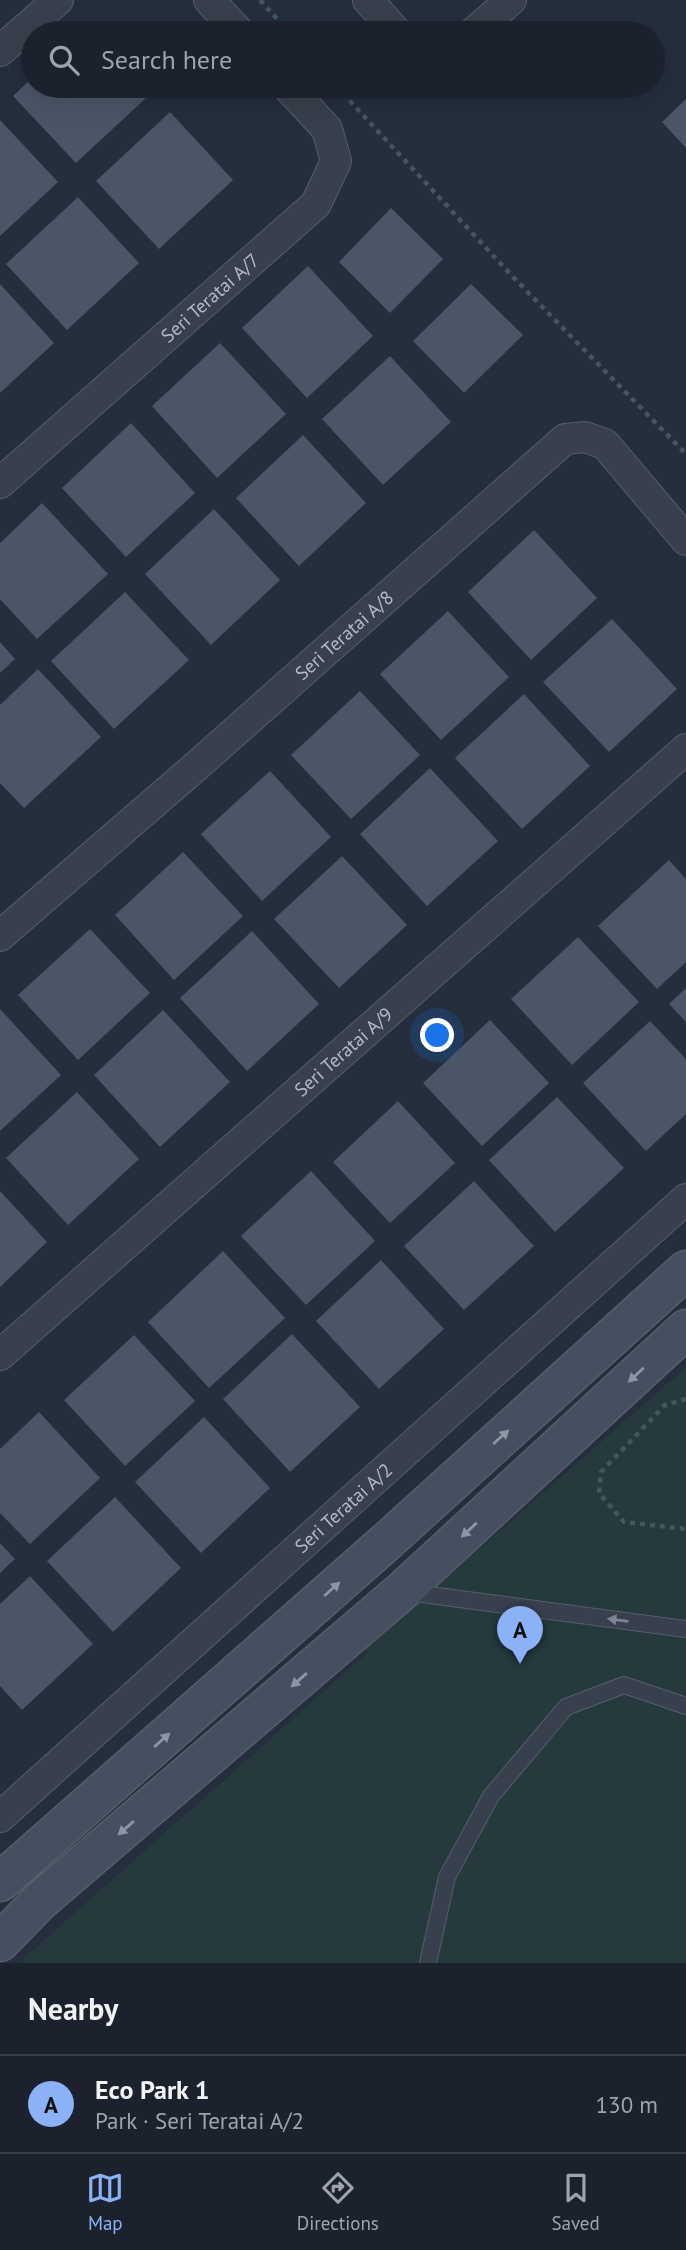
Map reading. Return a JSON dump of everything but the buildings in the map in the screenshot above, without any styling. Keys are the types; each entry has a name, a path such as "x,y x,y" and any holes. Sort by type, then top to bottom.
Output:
{"street":[{"path":"34,21 58,0"},
{"path":"209,0 229,21"},
{"path":"368,0 386,21"},
{"path":"487,21 511,0"},
{"path":"0,51 21,33"},
{"name":"Seri Teratai A/7","path":"0,483 316,204 336,161 327,129 298,98"},
{"name":"Seri Teratai A/8","path":"0,936 565,439 585,437 605,444 684,538"},
{"name":"Seri Teratai A/9","path":"0,1355 686,749"},
{"name":"Seri Teratai A/2","path":"0,1817 686,1199"},
{"path":"0,1882 385,1543 686,1270"},
{"path":"0,1942 39,1902 402,1591 686,1329"}],"lane":[{"path":"402,1591 686,1629"},
{"path":"428,1963 447,1877 491,1796 566,1707 624,1685 686,1706"}],"path":[{"path":"260,0 279,21"},
{"path":"347,98 513,277 686,454"},
{"path":"686,1399 665,1405 601,1472 599,1493 624,1522 686,1529"}],"green space":[{"path":"686,1367 686,1963 23,1963 24,1958 368,1652 363,1651"}],"place":[{"name":"Eco Park 1","path":"520,1664"}]}
